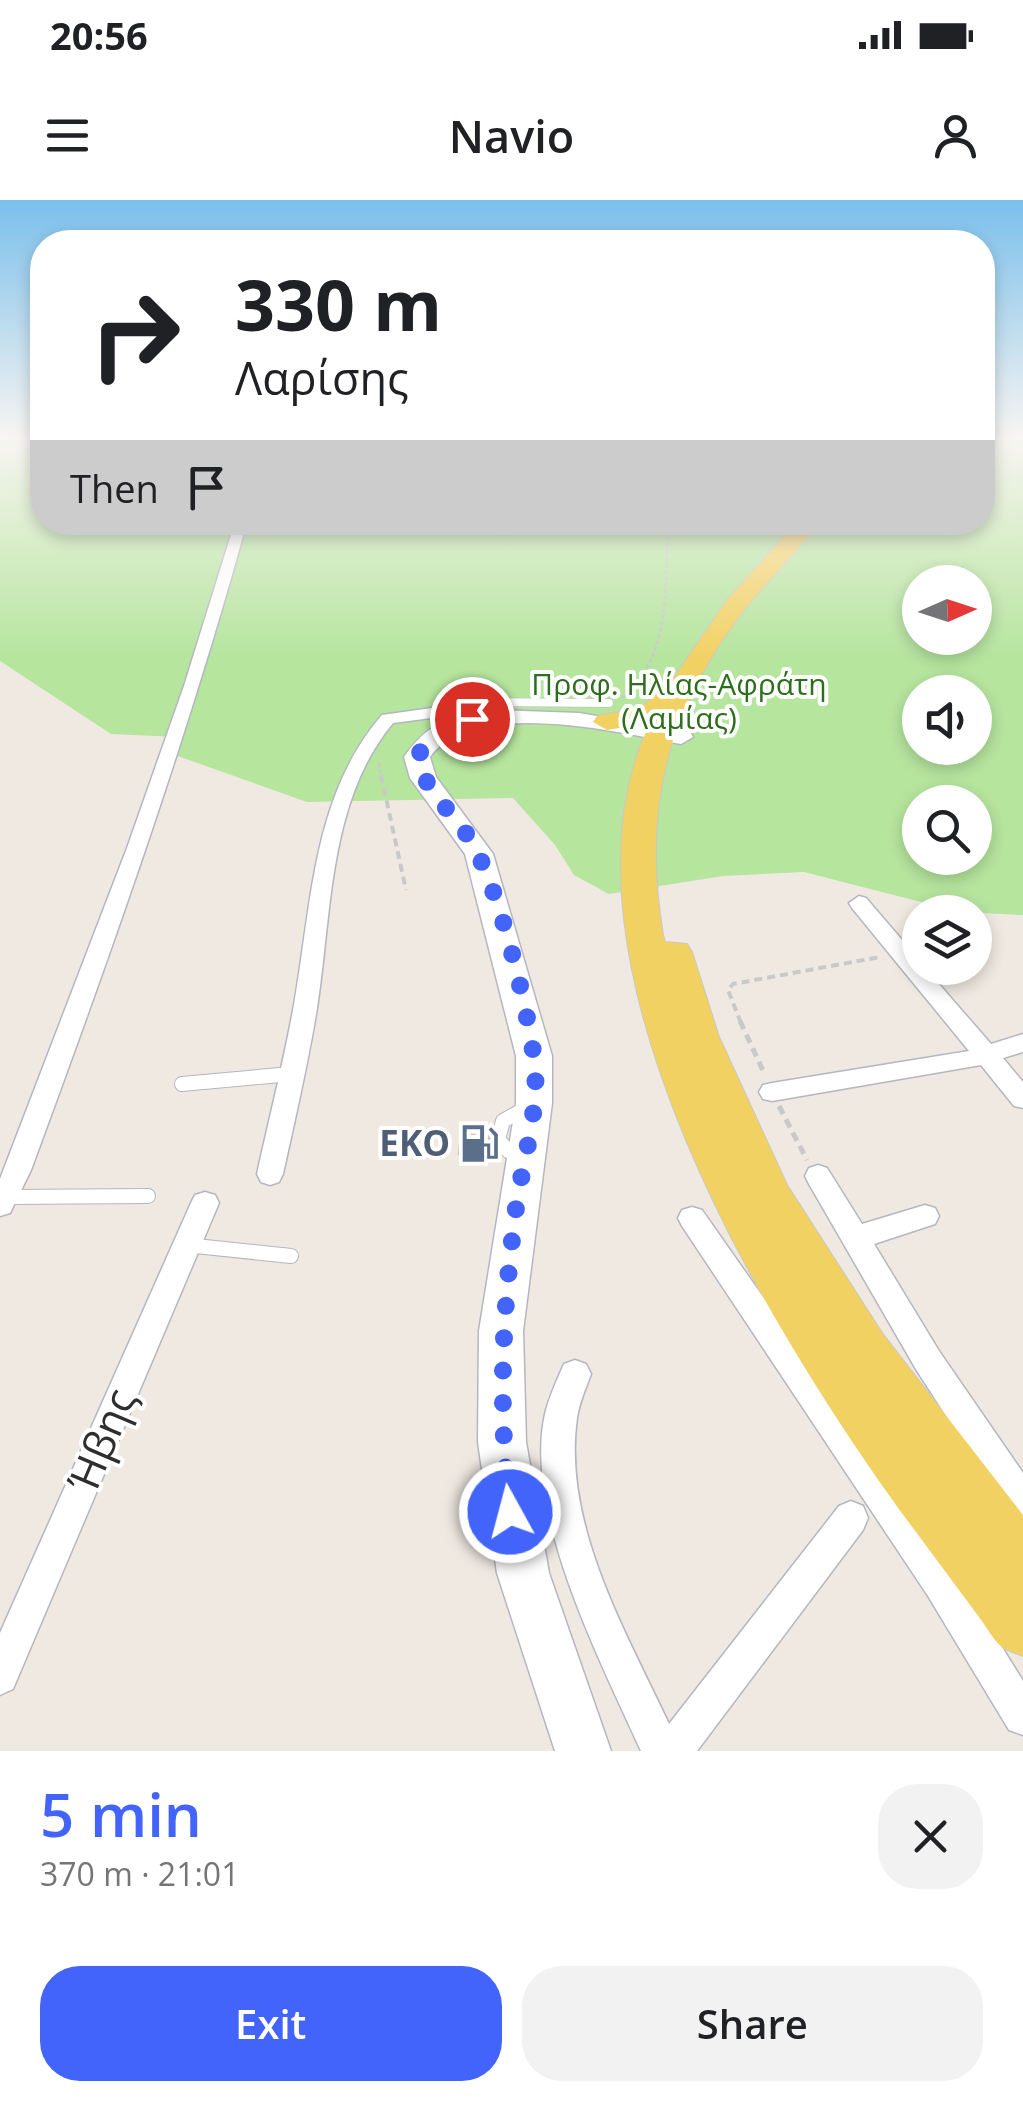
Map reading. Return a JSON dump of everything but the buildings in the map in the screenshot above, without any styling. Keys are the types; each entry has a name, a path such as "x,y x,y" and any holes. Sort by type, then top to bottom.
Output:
{"main road":[{"path":"797,535 755,580 717,636 691,664 677,690 659,814 662,902 694,1029 718,1090 773,1200 842,1316 912,1418 1023,1562"},
{"path":"717,636 643,789 636,857 643,924 666,1031 700,1124 743,1213 810,1326 888,1446 1023,1625"},
{"path":"584,1751 524,1573 502,1442 502,1331 515,1212 534,1103 534,1056 478,854 424,778 417,757 426,738 446,718 605,719 648,715 677,690"},
{"path":"605,719 669,739"},
{"path":"605,719 634,760 643,789"}],"street":[{"path":"2,1201 114,920 183,710 207,650 214,610 237,535"},
{"path":"270,1174 292,1074 334,825 363,751 388,719 411,713 446,718"},
{"path":"859,903 902,952"},
{"path":"930,985 1023,1099"},
{"path":"772,1092 989,1056 1023,1044"},
{"path":"818,1176 956,1406 1023,1503"},
{"name":"Ήβης","path":"0,1676 205,1203"},
{"path":"855,1238 925,1216"},
{"path":"692,1218 941,1583 1023,1716"},
{"path":"575,1374 558,1419 573,1540 661,1751"},
{"path":"673,1751 851,1518"}],"lane":[{"path":"446,718 467,702 605,719"},
{"path":"182,1084 292,1074"},
{"path":"508,1151 498,1139 503,1121 519,1112"},
{"path":"2,1201 148,1196"},
{"path":"186,1245 290,1256"}],"path":[{"path":"605,719 639,686 657,652 668,535"},
{"path":"388,719 380,754 381,786 406,890"},
{"path":"818,1176 772,1092 728,990 733,984 902,952"}],"green space":[{"name":"Προφ. Ηλίας-Αφράτη (Λαμίας)","path":"0,512 30,512 30,535 995,535 995,512 1023,512 1023,915 992,914 992,895 902,897 804,872 723,876 609,894 574,875 555,845 513,798 307,802 175,755 179,737 111,734 0,661"}],"place":[{"name":"EKO","path":"480,1144"}],"route":[{"path":"472,719 434,732 426,738 417,757 424,778 478,854 508,950 534,1056 536,1086 515,1212 502,1331 502,1442 510,1512"}]}
